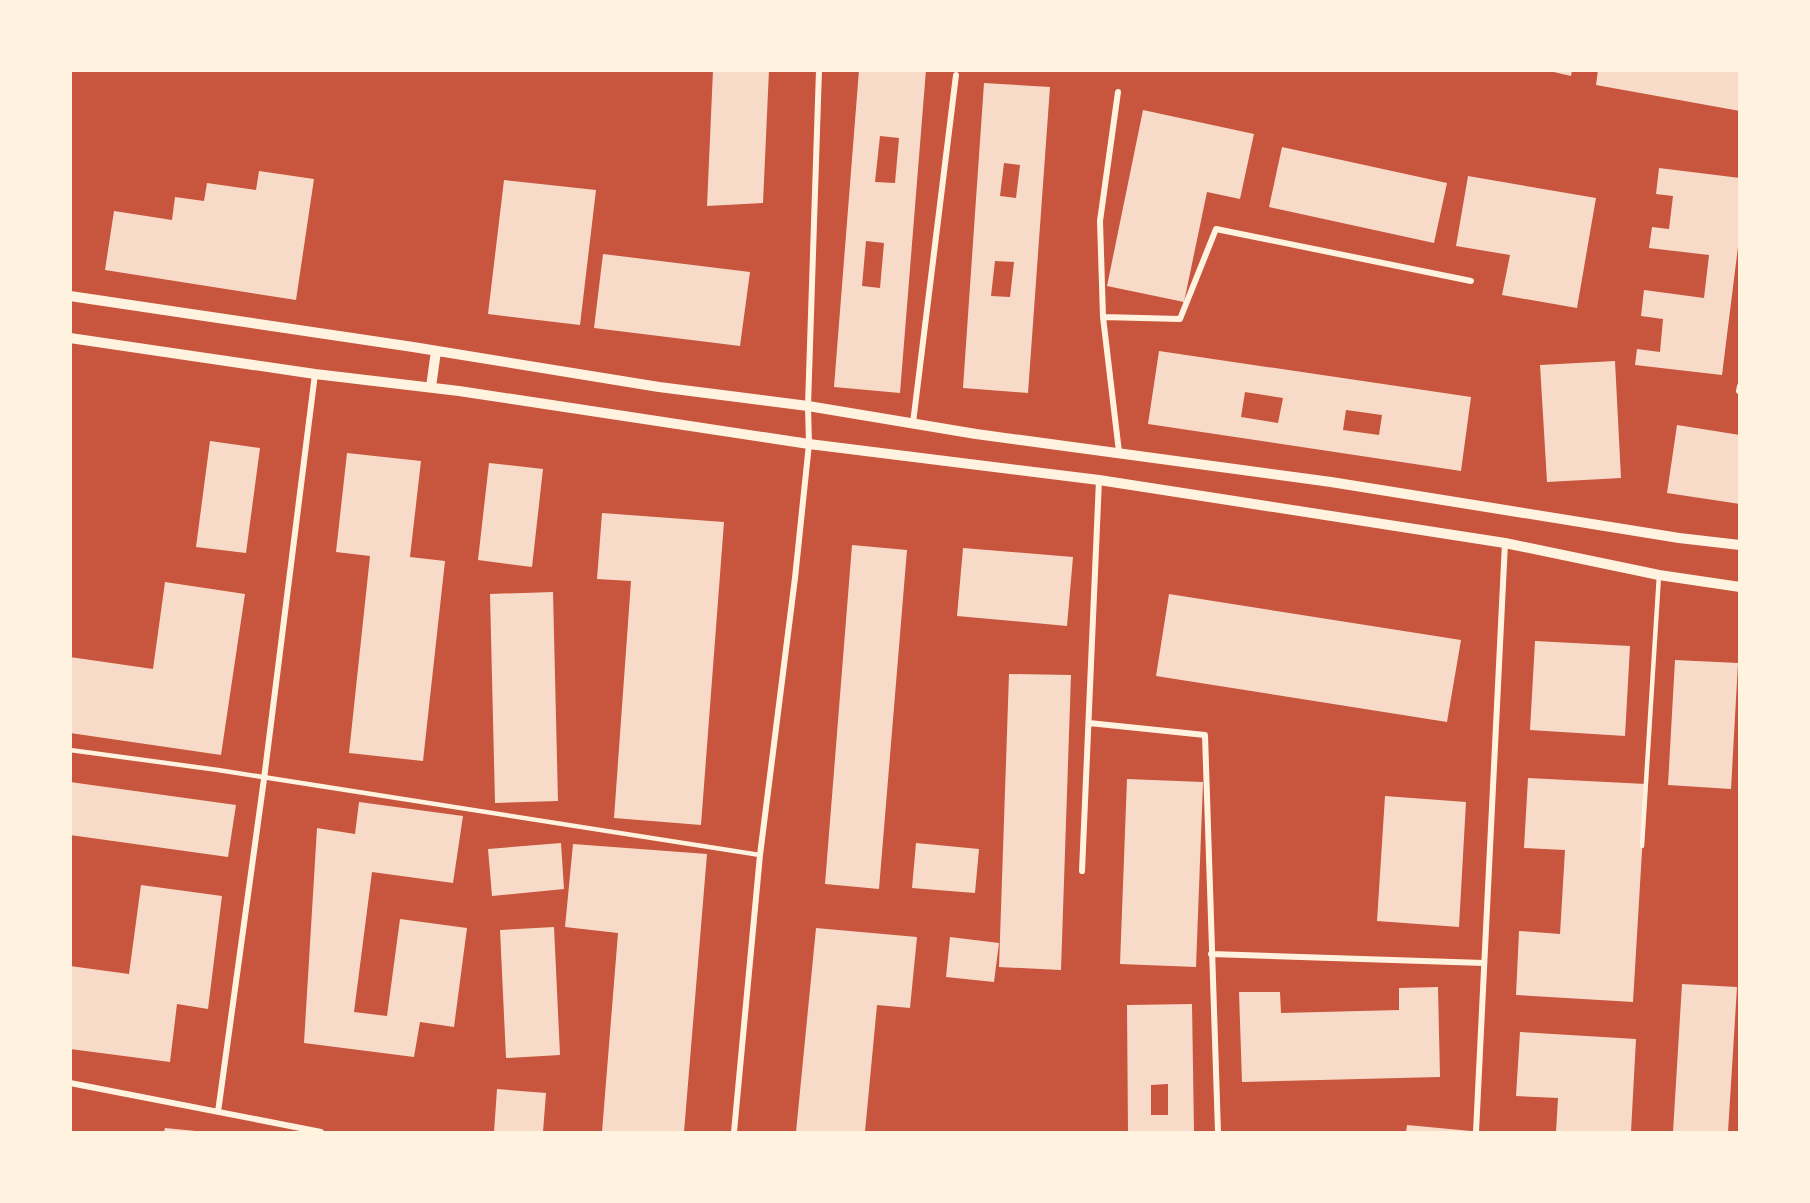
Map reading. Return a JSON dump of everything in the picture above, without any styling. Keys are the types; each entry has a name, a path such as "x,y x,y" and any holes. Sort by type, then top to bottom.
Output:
{"street":[{"path":"734,1132 760,855 795,578 809,444 808,406 819,70"},
{"path":"913,423 956,75"},
{"path":"1119,92 1100,221 1103,317 1119,452"},
{"path":"1103,317 1180,319 1216,229 1471,282"},
{"path":"70,296 659,387 808,406 976,434 1354,486 1679,538 1740,545"},
{"path":"70,338 315,374 431,387 809,444 1099,480 1505,543 1659,575 1740,587"},
{"path":"431,387 436,351"},
{"path":"218,1112 264,778 315,374"},
{"path":"1739,391 1740,386"},
{"path":"1082,871 1099,480"},
{"path":"1476,1132 1505,543"},
{"path":"1089,723 1205,735 1218,1132"},
{"path":"1211,954 1484,963"},
{"path":"70,1083 321,1132"}],"lane":[{"path":"1642,846 1659,575"},
{"path":"70,750 218,770 760,855"}],"building":[{"path":"713,70 769,70 763,203 707,206"},
{"path":"859,70 926,70 900,393 834,387","holes":["880,136 899,138 895,183 875,182","866,241 884,243 880,288 862,286"]},
{"path":"1545,70 1572,70 1571,76"},
{"path":"1598,70 1740,70 1740,111 1596,85"},
{"path":"984,83 1050,87 1028,393 963,388","holes":["1004,163 1020,165 1016,198 1000,196","995,261 1014,262 1010,297 991,296"]},
{"path":"1143,110 1254,134 1240,199 1207,192 1184,302 1107,286"},
{"path":"1282,147 1447,183 1434,243 1269,207"},
{"path":"1659,168 1740,178 1740,231 1722,375 1635,365 1637,349 1660,352 1663,319 1641,316 1644,290 1704,298 1709,255 1649,248 1652,227 1669,229 1673,196 1656,194"},
{"path":"259,171 314,179 296,300 105,270 114,211 172,220 175,197 204,201 207,183 256,190"},
{"path":"1468,176 1596,198 1577,308 1502,295 1510,255 1456,246"},
{"path":"504,180 596,190 580,325 488,314"},
{"path":"603,254 750,272 740,346 594,328"},
{"path":"1159,351 1471,397 1461,471 1148,424","holes":["1245,392 1283,398 1278,423 1241,417","1346,410 1382,415 1379,435 1343,430"]},
{"path":"1615,361 1621,478 1547,482 1540,365"},
{"path":"1677,425 1740,435 1740,504 1667,493"},
{"path":"210,441 260,448 246,553 196,547"},
{"path":"347,453 421,461 410,557 445,561 423,761 349,753 370,556 336,552"},
{"path":"489,463 543,469 532,567 478,560"},
{"path":"602,513 724,522 701,825 614,818 631,581 597,579"},
{"path":"852,545 907,550 879,889 825,884"},
{"path":"963,548 1073,557 1067,626 957,616"},
{"path":"165,582 245,594 221,755 70,733 70,657 153,669"},
{"path":"553,592 558,801 495,803 490,594"},
{"path":"1169,594 1461,640 1447,722 1156,676"},
{"path":"1535,641 1630,646 1625,736 1530,730"},
{"path":"1675,660 1738,663 1731,789 1668,785"},
{"path":"1009,674 1071,675 1061,970 999,967"},
{"path":"1528,778 1646,784 1633,1002 1516,995 1519,931 1560,934 1565,850 1524,848"},
{"path":"1127,779 1203,782 1196,967 1120,964"},
{"path":"70,782 236,805 228,857 70,835"},
{"path":"1385,796 1466,802 1459,927 1377,921"},
{"path":"359,802 463,816 453,883 372,872 354,1012 387,1016 400,919 467,928 454,1027 420,1022 414,1057 304,1043 317,828 355,834"},
{"path":"561,843 564,889 492,896 488,849"},
{"path":"916,843 979,849 975,893 912,888"},
{"path":"573,844 707,854 684,1132 602,1132 618,933 565,927"},
{"path":"141,885 222,896 208,1009 177,1004 170,1062 70,1049 70,966 129,974"},
{"path":"554,927 560,1055 506,1058 500,930"},
{"path":"816,928 917,937 910,1008 877,1005 865,1132 796,1132"},
{"path":"950,937 999,943 994,982 946,977"},
{"path":"1682,984 1737,987 1728,1132 1673,1132"},
{"path":"1438,987 1440,1077 1242,1082 1239,992 1280,992 1281,1013 1399,1010 1399,988"},
{"path":"1192,1004 1194,1132 1128,1132 1127,1005","holes":["1168,1084 1168,1115 1151,1115 1151,1085"]},
{"path":"1520,1032 1636,1039 1631,1132 1556,1132 1558,1098 1516,1096"},
{"path":"497,1089 546,1093 543,1132 494,1132"},
{"path":"1407,1125 1471,1131 1471,1132 1406,1132"},
{"path":"165,1128 196,1131 196,1132 164,1132"}]}
